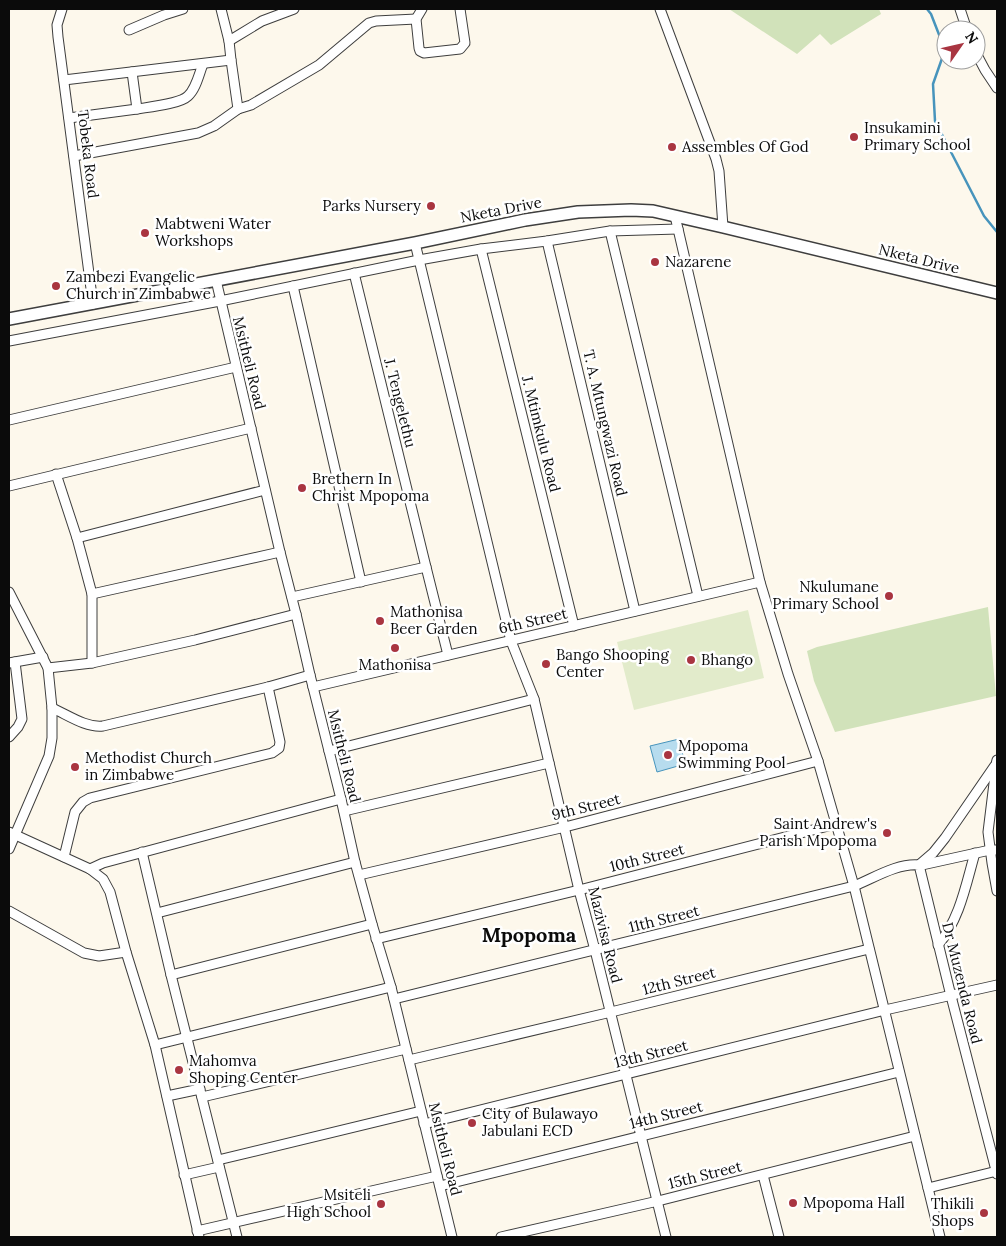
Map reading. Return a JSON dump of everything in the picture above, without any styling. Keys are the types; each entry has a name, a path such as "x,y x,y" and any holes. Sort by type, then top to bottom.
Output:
{"street":[{"name":"Tobeka Road","path":"62,9 57,26 93,304"},
{"path":"129,30 161,12 183,9"},
{"path":"221,9 229,41 238,109"},
{"path":"229,41 262,21 294,9"},
{"path":"422,9 416,19 419,48 424,53 460,49 465,43 460,9"},
{"path":"660,9 720,171 723,227"},
{"path":"74,156 198,134 214,126 238,109 252,105 319,65 372,22 416,19"},
{"path":"64,80 231,60"},
{"path":"69,118 180,101 188,97 194,88 203,64"},
{"path":"985,70 997,88"},
{"path":"132,72 137,109"},
{"name":"Nketa Drive","path":"9,319 415,243 525,220 578,212 631,210 653,211 997,293"},
{"path":"675,216 760,582 788,674 818,761 854,886 940,1237"},
{"path":"9,341 481,249 610,231 678,229"},
{"path":"610,231 698,596"},
{"name":"T. A. Mtungwazi Road","path":"547,241 635,611"},
{"name":"Mazivisa Road","path":"415,243 511,641 534,699 579,890 666,1237"},
{"name":"J. Mtimkulu Road","path":"481,249 574,626"},
{"name":"J. Tengelethu","path":"354,273 448,655"},
{"name":"Msitheli Road","path":"216,280 355,862 391,987 452,1237"},
{"path":"293,286 361,582"},
{"path":"9,420 236,367"},
{"path":"9,486 251,428"},
{"path":"56,474 77,538 92,594 92,663"},
{"path":"77,538 265,490"},
{"path":"92,594 280,552"},
{"path":"292,597 426,567"},
{"name":"6th Street","path":"313,687 760,582"},
{"path":"9,592 48,668 52,708 52,738 49,756 12,833 9,849"},
{"path":"48,668 92,663 195,640 296,614"},
{"path":"9,737 22,719 12,662 43,657"},
{"path":"52,708 86,724 95,727 103,726 268,687 310,675"},
{"path":"64,857 75,812 83,802 90,798 272,753 279,748 280,742 268,687"},
{"path":"329,751 534,699"},
{"name":"9th Street","path":"359,875 565,827 818,761"},
{"path":"344,811 550,763"},
{"path":"997,763 988,832 994,850 992,864 997,891"},
{"path":"919,865 934,853 997,763"},
{"path":"90,869 142,852 341,799"},
{"name":"10th Street","path":"376,938 579,890 836,824"},
{"path":"12,833 90,869 103,879 110,892 126,952 155,1045 198,1234 233,1223 437,1176"},
{"path":"854,886 904,866 919,865 994,850"},
{"path":"142,852 237,1237"},
{"path":"938,945 945,937 956,915 975,853"},
{"path":"157,913 355,862"},
{"name":"Dr Muzenda Road","path":"919,865 997,1173"},
{"name":"11th Street","path":"394,999 854,886"},
{"path":"9,911 84,953 99,956 126,952"},
{"path":"171,975 372,924"},
{"name":"12th Street","path":"409,1060 869,949"},
{"name":"13th Street","path":"424,1124 885,1010 997,985"},
{"path":"155,1045 391,987"},
{"path":"166,1096 201,1093 406,1048"},
{"name":"14th Street","path":"440,1186 900,1072"},
{"path":"184,1175 218,1163 421,1111"},
{"name":"15th Street","path":"502,1237 658,1201 915,1136"},
{"path":"928,1188 997,1173"},
{"path":"763,1174 779,1237"}],"green space":[{"path":"729,9 879,9 881,14 831,45 820,34 797,54"},
{"path":"988,607 996,696 835,732 814,681 807,651 817,647"},
{"name":"Bhango","path":"748,610 764,678 634,710 617,642"}],"water":[{"name":"Mpopoma Swimming Pool","path":"679,739 685,764 657,772 650,746"}],"waterway":[{"path":"927,9 931,14 945,50 933,84 935,121 984,216 997,232"}],"place":[{"name":"Insukamini Primary School","path":"854,137"},
{"name":"Assembles Of God","path":"672,147"},
{"name":"Parks Nursery","path":"431,206"},
{"name":"Mabtweni Water Workshops","path":"145,233"},
{"name":"Nazarene","path":"655,262"},
{"name":"Zambezi Evangelic Church in Zimbabwe","path":"56,286"},
{"name":"Brethern In Christ Mpopoma","path":"302,488"},
{"name":"Nkulumane Primary School","path":"889,596"},
{"name":"Mathonisa Beer Garden","path":"380,621"},
{"name":"Mathonisa","path":"395,648"},
{"name":"Bhango","path":"691,660"},
{"name":"Bango Shooping Center","path":"546,664"},
{"name":"Mpopoma Swimming Pool","path":"668,755"},
{"name":"Methodist Church in Zimbabwe","path":"75,767"},
{"name":"Saint Andrew's Parish Mpopoma","path":"887,833"},
{"name":"Mahomva Shoping Center","path":"179,1070"},
{"name":"City of Bulawayo Jabulani ECD","path":"472,1123"},
{"name":"Mpopoma Hall","path":"793,1203"},
{"name":"Msiteli High School","path":"381,1204"},
{"name":"Thikili Shops","path":"984,1213"}],"district":[{"name":"Mpopoma","path":"529,935"}]}
